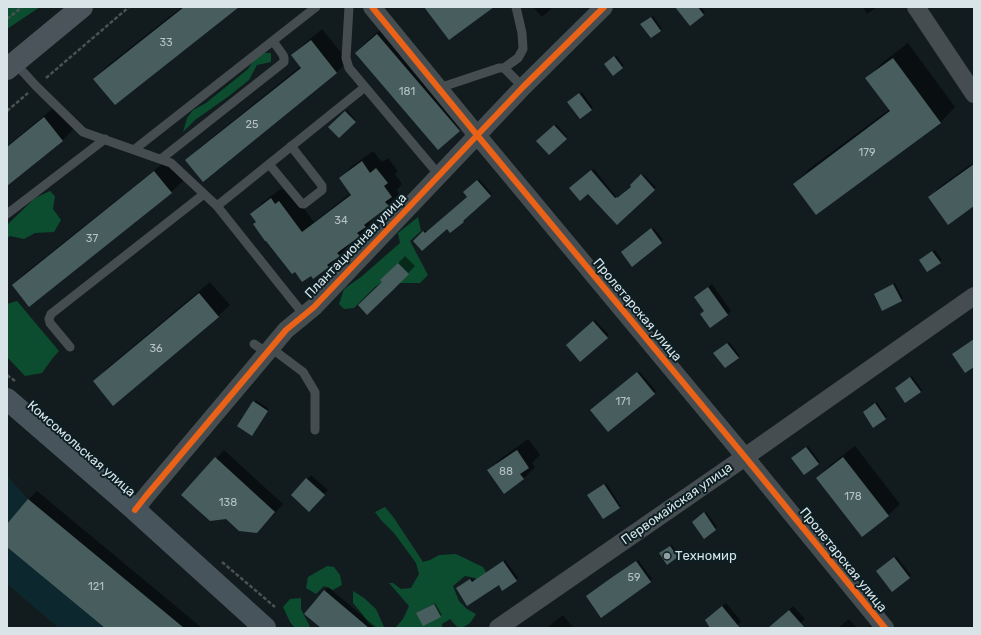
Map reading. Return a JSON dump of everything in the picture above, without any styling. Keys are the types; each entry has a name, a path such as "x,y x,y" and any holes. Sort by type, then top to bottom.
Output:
{"main road":[{"path":"11,66 82,7"},
{"name":"Комсомольская улица","path":"7,399 135,510 265,628"}],"street":[{"name":"Пролетарская улица","path":"372,7 885,628"},
{"name":"Плантационная улица","path":"135,510 264,349 314,307 523,87 604,7"},
{"path":"916,7 974,94"},
{"name":"Первомайская улица","path":"498,628 974,296"}],"lane":[{"path":"135,149 316,7"},
{"path":"349,7 346,58 349,68 439,175"},
{"path":"438,88 499,68 504,68 518,58 523,49 522,33 516,7"},
{"path":"162,159 284,62 283,55 273,41"},
{"path":"11,66 36,86 83,132 135,149 171,163 217,206 304,315"},
{"path":"504,68 523,87"},
{"path":"217,206 365,87"},
{"path":"7,214 105,139"},
{"path":"269,164 302,204 322,190 320,182 291,146"},
{"path":"70,346 50,323 49,319 51,314 204,194"},
{"path":"264,349 303,372 315,392 315,430"}],"path":[{"path":"7,19 22,7"},
{"path":"7,111 129,7"}],"shaded area":[{"path":"9,478 28,499 184,628 59,628 7,584 7,479"}],"green space":[{"path":"7,7 40,7 7,29"},
{"path":"264,53 271,53 271,62 257,65 249,80 195,120 183,132 187,118 193,110 206,103 248,69 254,60"},
{"path":"50,191 55,196 53,209 61,220 54,232 35,233 24,239 10,236 7,238 7,225 35,198"},
{"path":"418,217 421,231 410,241 428,275 420,283 381,283 354,308 344,309 339,304 344,289 361,277 400,243 398,233"},
{"path":"17,301 59,351 42,373 25,376 7,357 7,304"},
{"path":"385,507 423,562 439,555 456,554 483,567 492,583 485,590 475,578 465,576 453,586 459,601 467,609 476,614 470,623 462,628 458,628 450,619 442,624 442,628 395,628 403,619 409,606 389,583 393,583 401,589 411,588 419,574 416,563 394,533 375,512"},
{"path":"327,566 334,567 340,575 342,585 333,590 324,586 316,594 306,588 308,577"},
{"path":"353,591 364,598 376,609 384,627 389,628 375,628 369,624 353,603"},
{"path":"301,598 301,609 310,627 312,628 295,628 290,622 283,607 290,599"}],"building":[{"path":"184,7 239,7 115,105 93,79"},
{"path":"424,7 494,7 449,40"},
{"path":"675,7 698,7 704,15 690,26"},
{"path":"651,17 661,31 651,38 640,24"},
{"path":"377,34 460,131 438,150 355,53"},
{"path":"311,40 337,73 203,182 185,160 301,68 291,55"},
{"path":"614,56 623,68 613,76 604,64"},
{"path":"893,58 941,123 816,215 793,184 890,111 865,78"},
{"path":"579,93 592,110 580,119 567,102"},
{"path":"345,111 356,122 339,138 328,127"},
{"path":"44,117 63,141 7,186 7,147"},
{"path":"554,125 567,139 549,155 536,141"},
{"path":"362,161 370,173 376,168 388,183 384,186 392,197 385,202 389,206 364,225 366,227 357,233 360,236 337,253 340,256 327,265 329,267 313,279 311,276 302,282 295,272 292,274 265,241 253,224 256,222 250,214 271,198 275,204 279,201 302,232 351,195 339,178"},
{"path":"974,164 974,206 948,225 928,197"},
{"path":"591,170 615,198 631,187 630,185 641,174 655,190 617,225 588,194 580,201 569,188"},
{"path":"154,171 172,193 29,307 12,285"},
{"path":"477,180 491,196 463,221 464,222 450,233 447,229 422,251 413,241 423,231 425,233 467,197 463,192"},
{"path":"651,228 662,243 632,267 621,252"},
{"path":"932,251 941,263 927,272 919,260"},
{"path":"398,263 409,274 367,315 358,305 382,282 380,280"},
{"path":"893,284 902,301 882,311 874,294"},
{"path":"708,287 728,315 710,328 700,314 704,311 694,297"},
{"path":"199,293 219,317 113,406 93,381"},
{"path":"593,321 608,338 580,362 566,345"},
{"path":"974,339 974,367 965,373 952,354"},
{"path":"727,343 739,358 725,368 713,353"},
{"path":"637,372 655,394 608,432 590,410"},
{"path":"910,377 921,392 905,403 895,388"},
{"path":"253,401 268,411 252,436 237,426"},
{"path":"875,403 886,419 873,428 863,412"},
{"path":"806,447 819,464 804,475 791,458"},
{"path":"517,450 529,468 520,474 524,479 504,494 487,470"},
{"path":"215,457 275,512 257,533 239,531 226,519 210,521 181,495"},
{"path":"843,457 889,516 862,537 816,478"},
{"path":"306,478 325,495 309,512 291,495"},
{"path":"604,484 620,508 603,519 587,495"},
{"path":"28,499 184,628 105,628 7,547 7,524"},
{"path":"704,512 716,530 704,539 692,522"},
{"path":"670,546 678,557 667,565 659,553"},
{"path":"894,557 910,578 892,592 876,571"},
{"path":"503,561 517,581 502,591 499,585 467,606 456,588 470,579 472,582"},
{"path":"636,561 651,582 601,618 586,596"},
{"path":"324,590 369,628 321,628 304,614"},
{"path":"434,604 441,617 423,626 416,613"},
{"path":"722,606 740,628 710,628 705,620"},
{"path":"789,610 805,628 768,628"}],"cycle path":[{"path":"372,7 885,628"},
{"path":"135,510 286,330 314,307 523,87 604,7"}],"place":[{"name":"Техномир","path":"667,556"}]}
